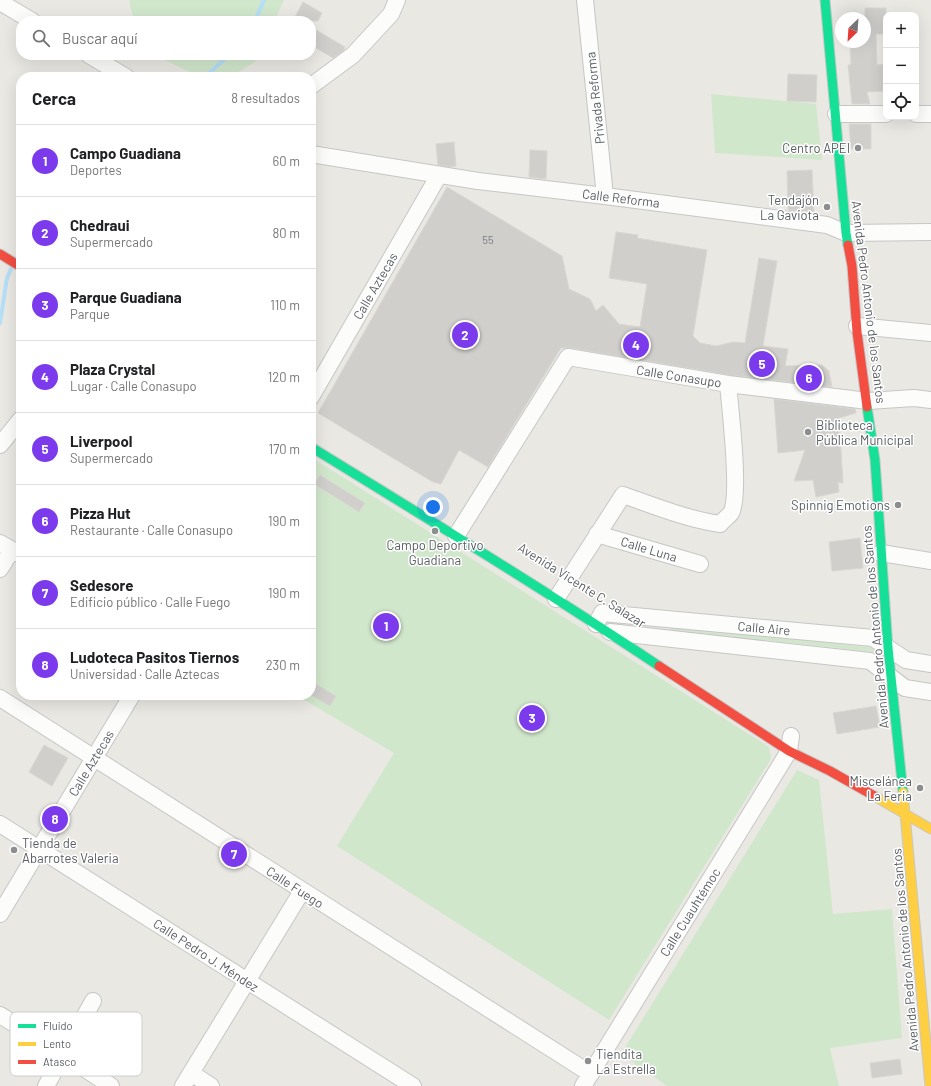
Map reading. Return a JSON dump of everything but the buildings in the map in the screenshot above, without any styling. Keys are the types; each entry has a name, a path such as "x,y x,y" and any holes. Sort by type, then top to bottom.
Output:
{"street":[{"path":"316,82 353,55 391,14 397,0"},
{"name":"Privada Reforma","path":"585,0 605,196"},
{"name":"Avenida Pedro Antonio de los Santos","path":"825,0 846,233 852,266 857,326 875,460 888,648 906,813 930,1086"},
{"path":"0,2 24,16"},
{"path":"97,60 118,72"},
{"path":"836,114 883,114"},
{"path":"919,114 931,114"},
{"name":"Calle Reforma","path":"316,155 478,181 827,225 846,233 931,232"},
{"name":"Calle Aztecas","path":"316,388 439,175"},
{"path":"0,254 16,264"},
{"path":"857,326 931,332"},
{"name":"Calle Conasupo","path":"461,528 568,357 728,384 868,401 914,398 931,400"},
{"path":"561,591 623,494 678,515 700,521 720,524 731,513 734,500 735,480 728,384"},
{"path":"0,446 16,425"},
{"name":"Avenida Vicente C. Salazar","path":"316,450 461,528 561,591 600,619 790,740 830,771 906,813 931,829"},
{"name":"Calle Luna","path":"597,534 700,564"},
{"path":"0,569 11,549"},
{"path":"881,553 931,561"},
{"name":"Calle Aire","path":"600,619 873,638 906,660 931,664"},
{"name":"Calle Aire","path":"600,619 636,635 870,661 905,688 931,692"},
{"name":"Avenida Vicente C. Salazar","path":"636,635 656,647"},
{"name":"Calle Fuego","path":"0,698 95,757 302,891 587,1080"},
{"name":"Calle Aztecas","path":"0,914 129,700"},
{"name":"Calle Cuauhtémoc","path":"587,1080 790,740"},
{"name":"Avenida Vicente C. Salazar","path":"808,751 830,771"},
{"name":"Calle Pedro J. Méndez","path":"0,824 413,1086"},
{"path":"211,1086 187,1080 302,891"},
{"path":"87,1012 93,1001"},
{"path":"0,1015 10,1021"},
{"path":"46,1086 52,1076"},
{"path":"96,1076 111,1086"}],"green space":[{"path":"284,0 276,16 133,16 129,1"},
{"path":"165,60 256,60 238,72 190,72"},
{"path":"711,94 816,104 822,160 715,153"},
{"path":"316,460 769,747 771,759 609,1020 337,846 394,753 304,700 316,700"},
{"path":"664,624 875,648 874,652 672,630"},
{"path":"797,770 819,780 833,914 892,909 902,1038 830,1048 839,1086 667,1086 621,1054"}],"waterway":[{"path":"257,16 264,0"},
{"path":"210,72 224,60"},
{"path":"0,323 7,278 11,269"}],"traffic: fast":[{"path":"825,0 848,245"},
{"path":"867,407 875,460 888,648 903,792"},
{"path":"316,450 530,582 659,666"}],"traffic: slow":[{"path":"903,792 930,1086"},
{"path":"876,797 931,829"}],"traffic: jam":[{"path":"848,245 852,266 857,332 867,407"},
{"path":"0,254 16,264"},
{"path":"659,666 789,751 830,771 876,797"}],"place":[{"name":"Centro APEI","path":"858,148"},
{"name":"Tendajón La Gaviota","path":"827,207"},
{"name":"Chedraui","path":"465,335"},
{"name":"Plaza Crystal","path":"636,345"},
{"name":"Liverpool","path":"762,364"},
{"name":"Pizza Hut","path":"809,378"},
{"name":"Biblioteca Pública Municipal","path":"808,432"},
{"name":"Spinnig Emotions","path":"898,505"},
{"name":"Campo Deportivo Guadiana","path":"435,531"},
{"name":"Campo Guadiana","path":"386,626"},
{"name":"Parque Guadiana","path":"532,718"},
{"name":"Miscelánea La Feria","path":"920,788"},
{"name":"Ludoteca Pasitos Tiernos","path":"55,819"},
{"name":"Tienda de Abarrotes Valeria","path":"14,850"},
{"name":"Sedesore","path":"234,854"},
{"name":"Tiendita La Estrella","path":"588,1061"}]}
